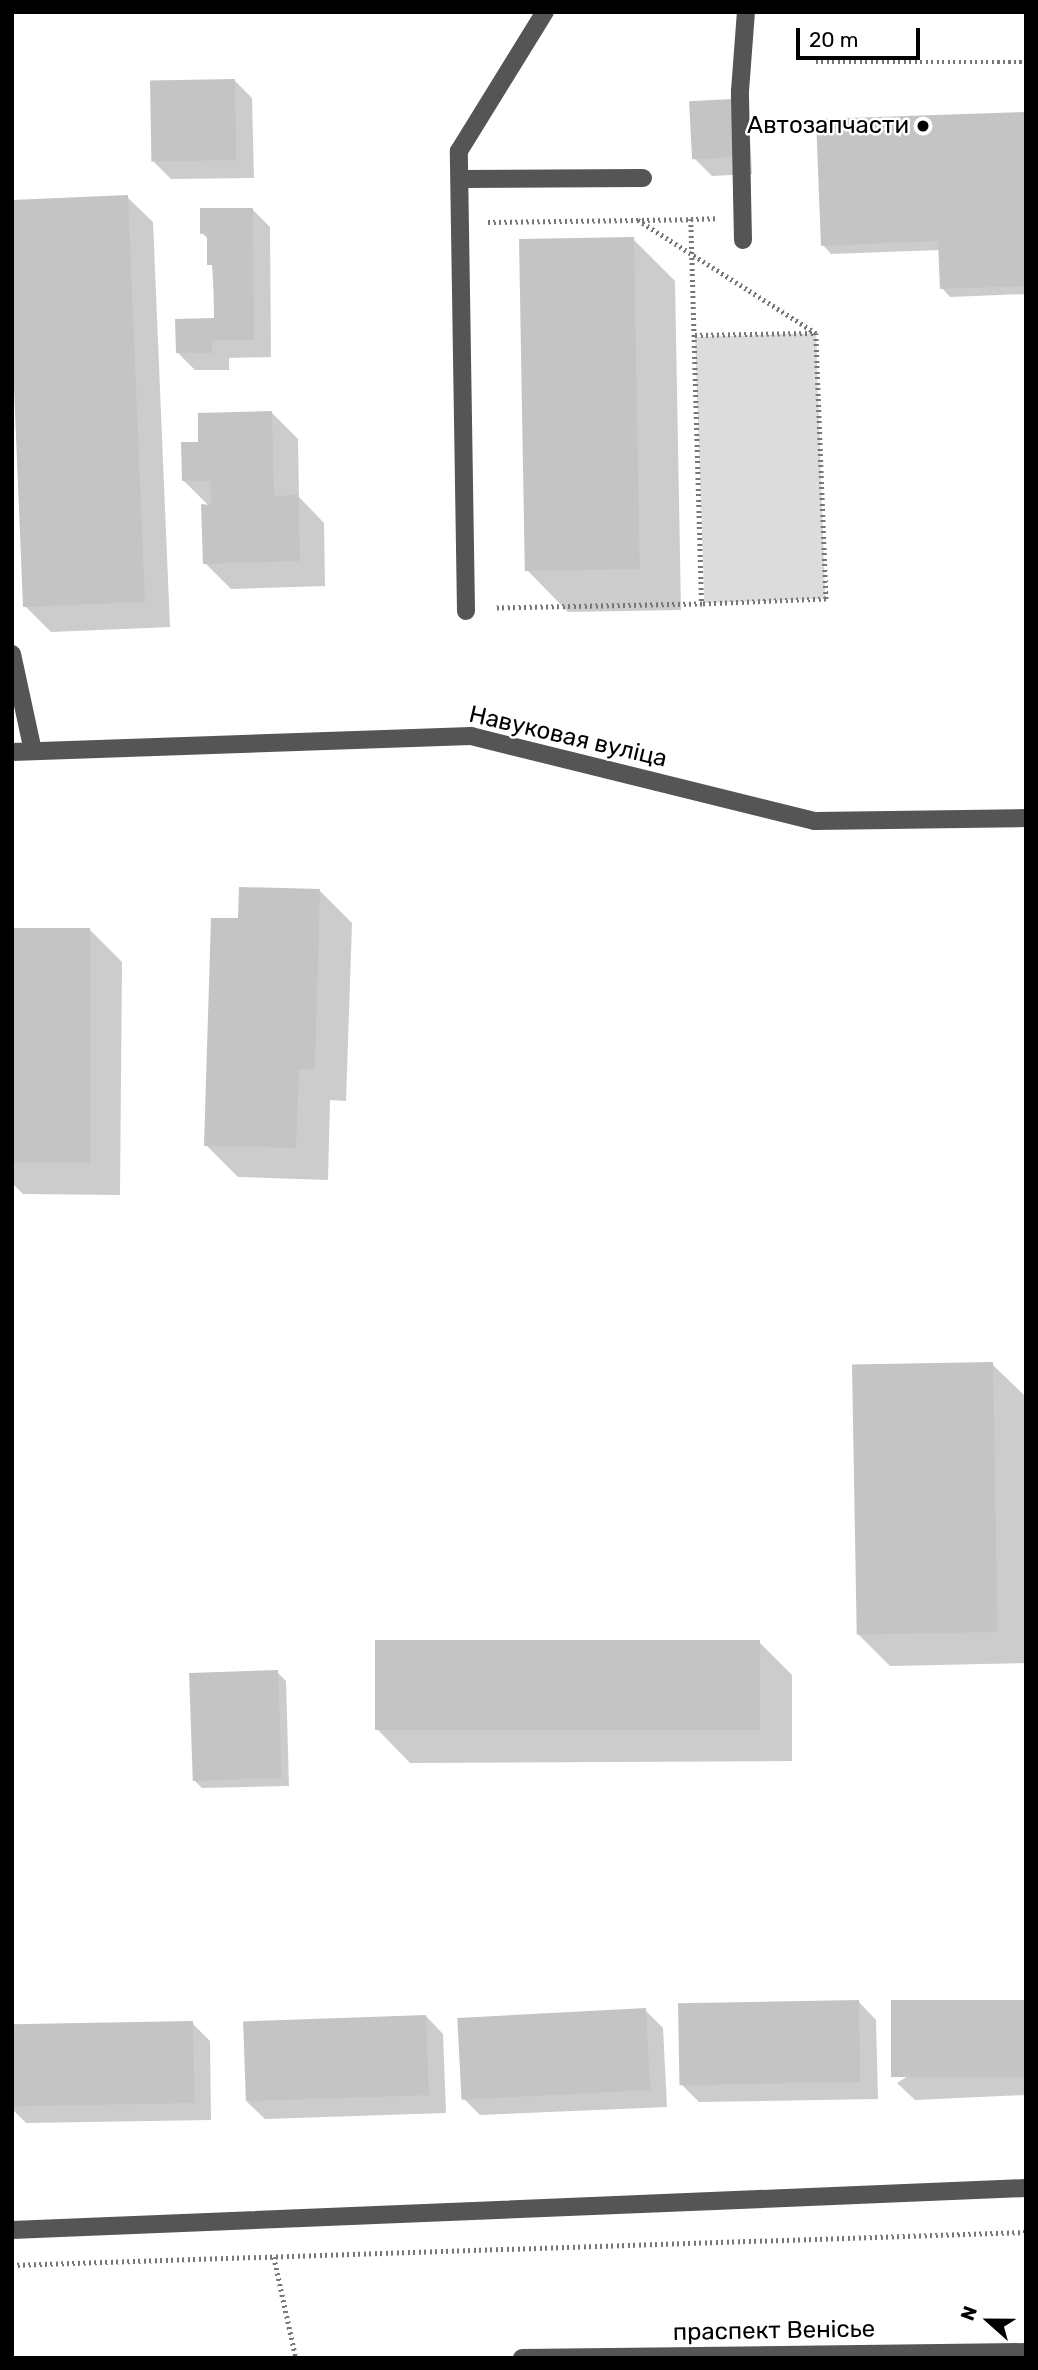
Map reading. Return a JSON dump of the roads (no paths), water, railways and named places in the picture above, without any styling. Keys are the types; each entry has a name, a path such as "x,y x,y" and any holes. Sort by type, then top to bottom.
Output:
{"street":[{"path":"466,611 459,151 545,12"},
{"path":"743,240 740,91 746,12"},
{"path":"460,179 643,178"},
{"path":"12,654 33,751"},
{"name":"Навуковая вуліца","path":"12,752 471,736 815,821 1026,818"},
{"path":"12,2230 1026,2188"},
{"name":"праспект Венісье","path":"522,2358 1026,2352"}],"place":[{"name":"Автозапчасти","path":"923,126"}]}
